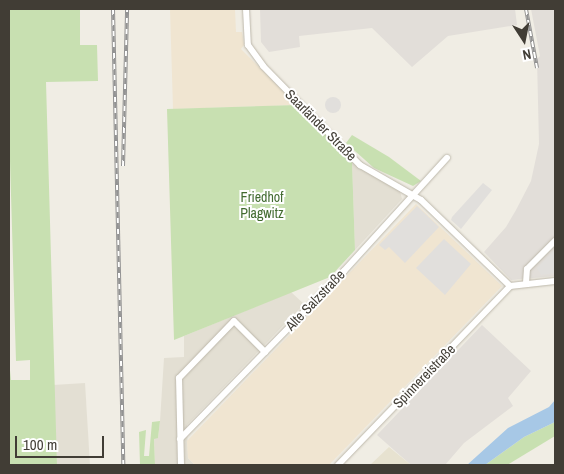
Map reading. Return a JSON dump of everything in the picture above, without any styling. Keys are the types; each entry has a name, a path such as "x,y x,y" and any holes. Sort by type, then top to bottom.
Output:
{"street":[{"name":"Saarländer Straße","path":"246,9 248,45 263,66 360,165 415,196 510,286"},
{"name":"Alte Salzstraße","path":"180,439 415,196 447,158"},
{"path":"526,283 527,269 555,240"},
{"path":"510,286 555,281"},
{"name":"Spinnereistraße","path":"338,465 510,286"},
{"path":"181,465 179,378 234,321 265,352"}],"shaded area":[{"path":"170,9 235,9 236,32 242,32 244,45 241,49 297,105 173,109"},
{"path":"260,9 515,9 517,25 448,36 412,67 372,28 299,36 300,47 269,52 261,42"},
{"path":"531,9 555,9 555,276 511,280 484,252 506,227 531,181 539,144 537,59 540,56"},
{"path":"333,97 341,105 333,113 325,105"},
{"path":"352,162 400,191 402,199 355,250"},
{"path":"483,183 492,190 461,229 451,220 452,217"},
{"path":"416,204 502,286 329,465 195,465 188,458 187,441"},
{"path":"417,206 439,227 405,263 389,247 385,250 379,245"},
{"path":"444,239 471,264 445,295 416,268"},
{"path":"555,249 555,273 541,275 537,268"},
{"path":"291,292 304,304 187,425 188,458 195,465 155,465 154,438 158,438 164,358 184,357 184,336"},
{"path":"482,325 531,371 508,398 513,406 464,443 445,465 411,465 377,435"},
{"path":"85,383 90,465 57,465 53,385"},
{"path":"389,447 411,465 370,465"}],"green space":[{"path":"9,9 80,9 80,45 97,45 98,81 46,82 57,465 9,465 9,361 11,380 30,380 30,360 16,361 9,128"},
{"name":"Friedhof Plagwitz","path":"297,105 352,162 355,250 330,277 174,340 167,109"},
{"path":"352,135 389,157 421,181 413,186 374,168 346,143"},
{"path":"160,421 158,438 154,439 155,465 140,465 139,432 146,430 144,456 149,456 152,422"},
{"path":"555,422 555,436 507,465 485,465 524,437"}],"water":[{"path":"555,400 555,422 524,437 485,465 467,465 508,428 549,407"}],"railway":[{"path":"113,9 123,465"},
{"path":"123,166 127,9"},
{"path":"526,9 537,68"}]}
